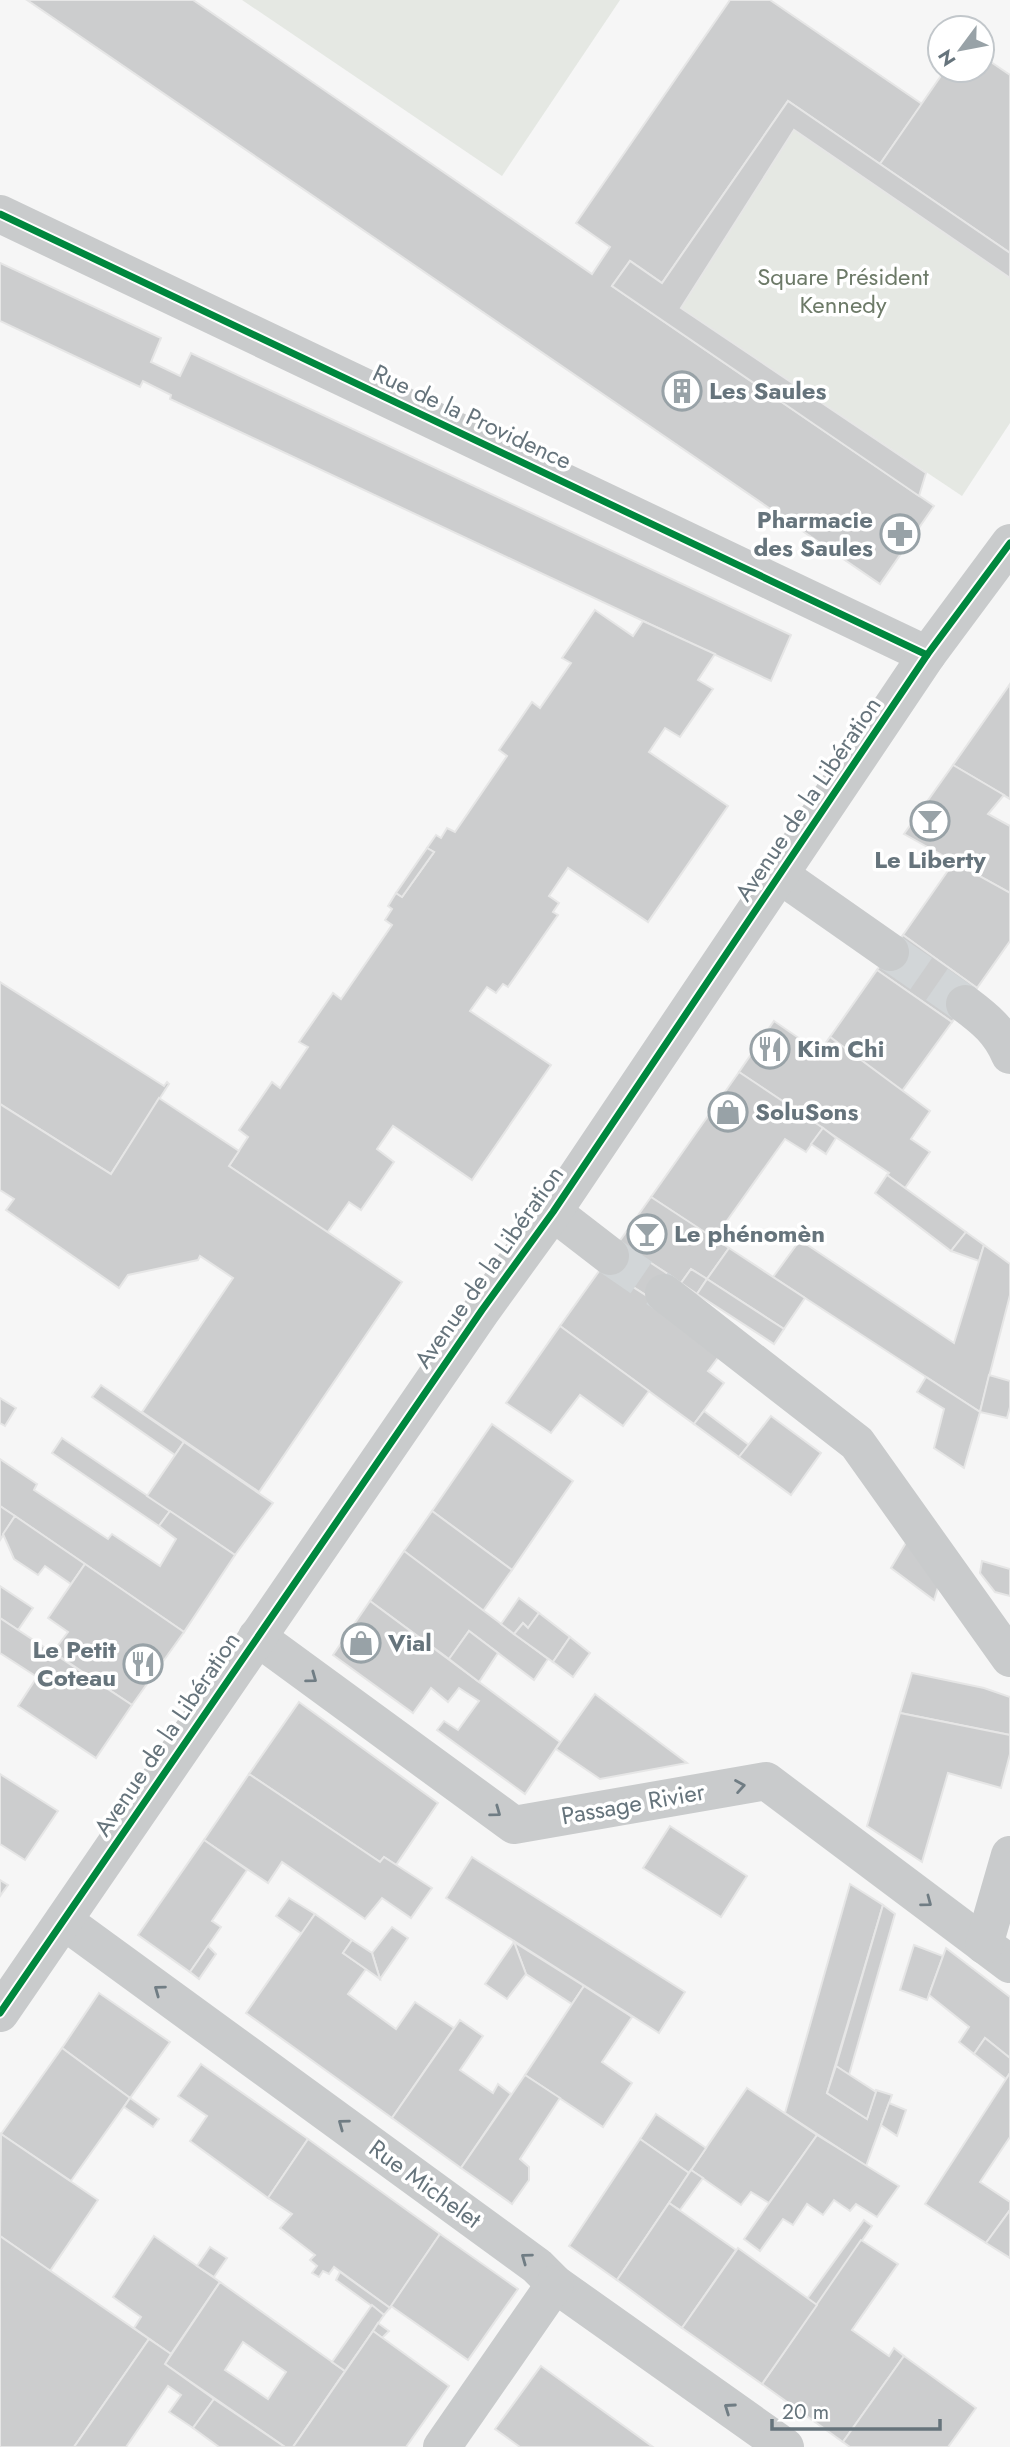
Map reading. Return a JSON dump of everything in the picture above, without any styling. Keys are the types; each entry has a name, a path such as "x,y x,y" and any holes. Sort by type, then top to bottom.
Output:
{"street":[{"name":"Rue de la Providence","path":"0,214 927,655"},
{"name":"Avenue de la Libération","path":"0,2013 552,1212 927,655 1006,556"},
{"path":"780,875 890,952"},
{"path":"965,1004 989,1022 1003,1039 1010,1055"},
{"path":"552,1212 610,1256"},
{"path":"664,1293 857,1443 1010,1658"},
{"name":"Passage Rivier","path":"257,1637 514,1825 766,1781 997,1955"},
{"path":"997,1955 1010,1855"},
{"name":"Rue Michelet","path":"64,1921 537,2266 555,2284 785,2447"},
{"path":"442,2447 555,2284"}],"green space":[{"path":"242,0 620,0 502,176"},
{"name":"Square Président Kennedy","path":"794,130 1010,278 1010,423 962,496 681,308"}],"building":[{"name":"Les Saules","path":"27,0 193,0 592,274 610,247 576,223 730,0 770,0 922,104 880,164 788,101 662,283 630,261 612,286 934,506 880,584"},
{"path":"996,66 1010,75 1010,253 880,164 935,84 996,84"},
{"path":"788,101 1010,253 1010,278 794,130 681,308 926,473 919,496 612,286 630,261 662,283"},
{"path":"0,263 161,338 151,362 180,376 191,353 791,635 771,681 170,399 171,395 143,381 140,387 0,321"},
{"path":"595,610 633,636 643,621 715,654 698,680 713,689 680,737 665,728 649,752 728,806 648,922 568,868 549,896 559,903 553,912 558,915 508,987 503,984 496,993 487,987 470,1011 551,1065 472,1180 393,1126 377,1149 394,1162 361,1210 349,1202 327,1233 229,1166 248,1137 239,1130 272,1082 280,1088 308,1047 299,1042 333,993 341,999 392,925 385,920 392,909 388,906 396,893 402,897 434,852 427,848 436,835 441,838 447,828 455,832 507,756 499,750 532,702 540,708 571,663 562,658"},
{"path":"1010,684 1010,799 953,765"},
{"path":"953,765 1004,795 988,814 1010,826 1010,893 904,834"},
{"path":"427,848 434,852 402,897 396,893"},
{"path":"954,862 1010,893 1010,941 977,988 903,935"},
{"path":"903,935 977,988 952,1022 877,970"},
{"path":"877,970 952,1022 902,1091 830,1037"},
{"path":"0,982 164,1086 167,1082 169,1084 111,1174 0,1104"},
{"path":"774,1021 819,1052 830,1037 930,1111 911,1139 930,1152 905,1188 887,1175 889,1173 739,1072"},
{"path":"739,1072 823,1128 806,1152 785,1139 714,1239 651,1197"},
{"path":"159,1098 239,1151 229,1166 402,1282 259,1492 142,1412 233,1278 200,1256 198,1260 128,1275 119,1288 6,1210 14,1199 0,1190 0,1104 111,1174"},
{"path":"823,1128 836,1138 826,1154 811,1144"},
{"path":"887,1175 966,1232 951,1251 875,1193"},
{"path":"651,1197 729,1248 707,1279 691,1269 681,1283 619,1242"},
{"path":"966,1232 984,1245 979,1261 951,1251"},
{"path":"800,1240 954,1343 984,1245 1010,1264 1010,1295 980,1412 773,1277"},
{"path":"619,1242 674,1278 658,1303 602,1267"},
{"path":"729,1248 805,1298 784,1329 707,1279"},
{"path":"602,1267 726,1347 708,1371 724,1383 694,1424 560,1326"},
{"path":"691,1269 707,1279 697,1294 681,1283"},
{"path":"707,1279 784,1329 774,1344 697,1294"},
{"path":"560,1326 649,1391 623,1426 580,1395 551,1433 506,1403"},
{"path":"989,1375 1010,1381 1010,1407 1007,1418 980,1412"},
{"path":"926,1377 980,1412 964,1468 934,1448 944,1409 917,1392"},
{"path":"101,1385 184,1442 175,1455 92,1397"},
{"path":"0,1398 16,1408 5,1426 0,1423"},
{"path":"704,1411 749,1445 739,1457 694,1424"},
{"path":"771,1416 821,1453 791,1495 739,1457"},
{"path":"492,1424 573,1481 512,1570 432,1511"},
{"path":"62,1438 170,1511 159,1526 52,1453"},
{"path":"184,1442 273,1503 235,1555 147,1496"},
{"path":"0,1459 37,1484 34,1490 108,1539 112,1534 160,1566 176,1539 159,1526 170,1511 235,1555 184,1632 0,1506"},
{"path":"0,1506 15,1516 0,1540"},
{"path":"432,1511 512,1570 483,1611 404,1551"},
{"path":"15,1516 85,1564 71,1584 45,1566 38,1575 14,1559 3,1534"},
{"path":"910,1536 943,1572 934,1600 891,1568"},
{"path":"404,1551 548,1659 534,1680 469,1631 449,1659 370,1601"},
{"path":"982,1561 1010,1569 1010,1596 995,1592 980,1573"},
{"path":"85,1564 184,1632 132,1705 53,1652 68,1632 48,1618"},
{"path":"0,1586 33,1608 18,1630 0,1618"},
{"path":"519,1598 539,1613 528,1628 523,1623 514,1634 501,1624"},
{"path":"370,1601 560,1742 525,1794 437,1730 444,1721 458,1730 479,1701 459,1688 448,1702 431,1688 413,1713 333,1655"},
{"path":"539,1613 570,1637 553,1662 514,1634 523,1623 528,1628"},
{"path":"0,1618 132,1705 96,1758 18,1706 37,1677 0,1653"},
{"path":"469,1631 498,1653 479,1682 449,1659"},
{"path":"570,1637 590,1653 573,1677 553,1662"},
{"path":"912,1673 984,1688 1010,1697 1010,1735 900,1713"},
{"path":"595,1694 687,1763 600,1779 556,1749"},
{"path":"299,1702 438,1803 396,1865 384,1857 380,1862 249,1774"},
{"path":"900,1713 1010,1735 1010,1754 1001,1788 948,1773 922,1862 867,1826"},
{"path":"0,1774 58,1811 25,1860 0,1844"},
{"path":"249,1774 380,1862 384,1857 432,1888 411,1918 382,1898 365,1919 282,1862 268,1883 204,1840"},
{"path":"670,1826 747,1876 721,1917 643,1868"},
{"path":"204,1840 247,1870 212,1921 221,1927 190,1972 138,1935"},
{"path":"472,1857 685,1992 659,2033 446,1898"},
{"path":"0,1880 8,1885 0,1896"},
{"path":"850,1884 883,1905 827,2093 867,2119 876,2090 892,2095 866,2166 785,2113"},
{"path":"289,1898 315,1914 302,1934 276,1916"},
{"path":"883,1905 895,1914 849,2075 836,2066"},
{"path":"315,1914 352,1940 343,1953 366,1969 348,1994 396,2029 415,2002 454,2028 392,2118 246,2013"},
{"path":"392,1927 408,1938 380,1979 372,1953"},
{"path":"352,1940 372,1953 380,1979 343,1953"},
{"path":"514,1942 584,1986 572,2004 526,1974"},
{"path":"514,1942 526,1974 507,1999 485,1984"},
{"path":"914,1945 943,1956 927,2000 900,1990"},
{"path":"208,1946 216,1954 199,1979 190,1972"},
{"path":"946,1948 1010,1997 1010,2058 985,2038 974,2054 959,2042 969,2027 929,1995"},
{"path":"584,1986 632,2017 602,2062 632,2083 603,2127 525,2075"},
{"path":"99,1993 170,2042 130,2098 62,2048"},
{"path":"460,2020 483,2036 460,2070 493,2093 498,2084 511,2094 461,2168 392,2118"},
{"path":"985,2038 1010,2058 1010,2073 1006,2079 974,2054"},
{"path":"62,2048 130,2098 71,2181 1,2134"},
{"path":"201,2064 308,2139 268,2198 190,2141 207,2116 178,2096"},
{"path":"836,2066 876,2092 867,2119 827,2093"},
{"path":"1010,2073 1010,2137 980,2182 1010,2202 1010,2210 986,2243 925,2204"},
{"path":"525,2075 560,2098 520,2159 529,2167 529,2180 512,2204 461,2168"},
{"path":"747,2088 817,2135 769,2203 751,2192 741,2205 691,2170"},
{"path":"130,2098 159,2119 153,2127 124,2107"},
{"path":"889,2103 906,2110 897,2136 881,2125"},
{"path":"656,2114 706,2148 689,2173 640,2139"},
{"path":"1,2134 98,2200 50,2271 0,2236"},
{"path":"817,2135 899,2186 877,2217 856,2204 850,2211 834,2200 823,2215 807,2204 793,2225 783,2219 760,2251 744,2239"},
{"path":"308,2139 440,2234 390,2308 334,2267 329,2274 323,2271 319,2277 312,2273 317,2266 310,2260 315,2255 280,2228 292,2214 268,2198"},
{"path":"640,2139 689,2173 617,2280 569,2246"},
{"path":"691,2170 703,2178 680,2210 669,2203"},
{"path":"669,2203 736,2250 682,2328 617,2280"},
{"path":"1010,2210 1010,2258 986,2243"},
{"path":"864,2220 872,2226 817,2305 807,2299"},
{"path":"440,2234 518,2289 468,2360 391,2306"},
{"path":"0,2236 149,2339 74,2447 0,2447"},
{"path":"154,2236 220,2282 171,2354 134,2328 141,2317 113,2297"},
{"path":"861,2240 898,2264 852,2330 889,2356 894,2348 904,2356 843,2442 762,2384"},
{"path":"210,2247 227,2258 214,2277 197,2266"},
{"path":"738,2248 817,2305 762,2384 682,2328"},
{"path":"340,2272 390,2308 384,2315 336,2280"},
{"path":"220,2282 345,2371 293,2447 285,2447 165,2364","holes":["243,2342 286,2372 268,2399 225,2370"]},
{"path":"372,2305 384,2315 345,2371 332,2362"},
{"path":"378,2323 389,2331 382,2338 373,2331"},
{"path":"373,2331 449,2386 406,2447 293,2447"},
{"path":"149,2339 171,2354 165,2364 214,2399 193,2428 169,2412 181,2395 168,2386 126,2447 74,2447"},
{"path":"904,2356 976,2408 948,2447 850,2447 843,2442"},
{"path":"541,2366 653,2447 520,2447 495,2429"},
{"path":"214,2399 285,2447 219,2447 193,2428"}],"tunnel":[{"path":"890,952 965,1004"},
{"path":"610,1256 664,1293"}],"cycle path":[{"path":"0,214 927,655"},
{"path":"0,2013 482,1310 553,1212 927,655 1010,543"}],"place":[{"name":"Les Saules","path":"682,391"},
{"name":"Pharmacie des Saules","path":"900,534"},
{"name":"Le Liberty","path":"930,821"},
{"name":"Kim Chi","path":"770,1049"},
{"name":"SoluSons","path":"728,1112"},
{"name":"Le phénomèn","path":"647,1234"},
{"name":"Vial","path":"361,1643"},
{"name":"Le Petit Coteau","path":"143,1664"}]}
